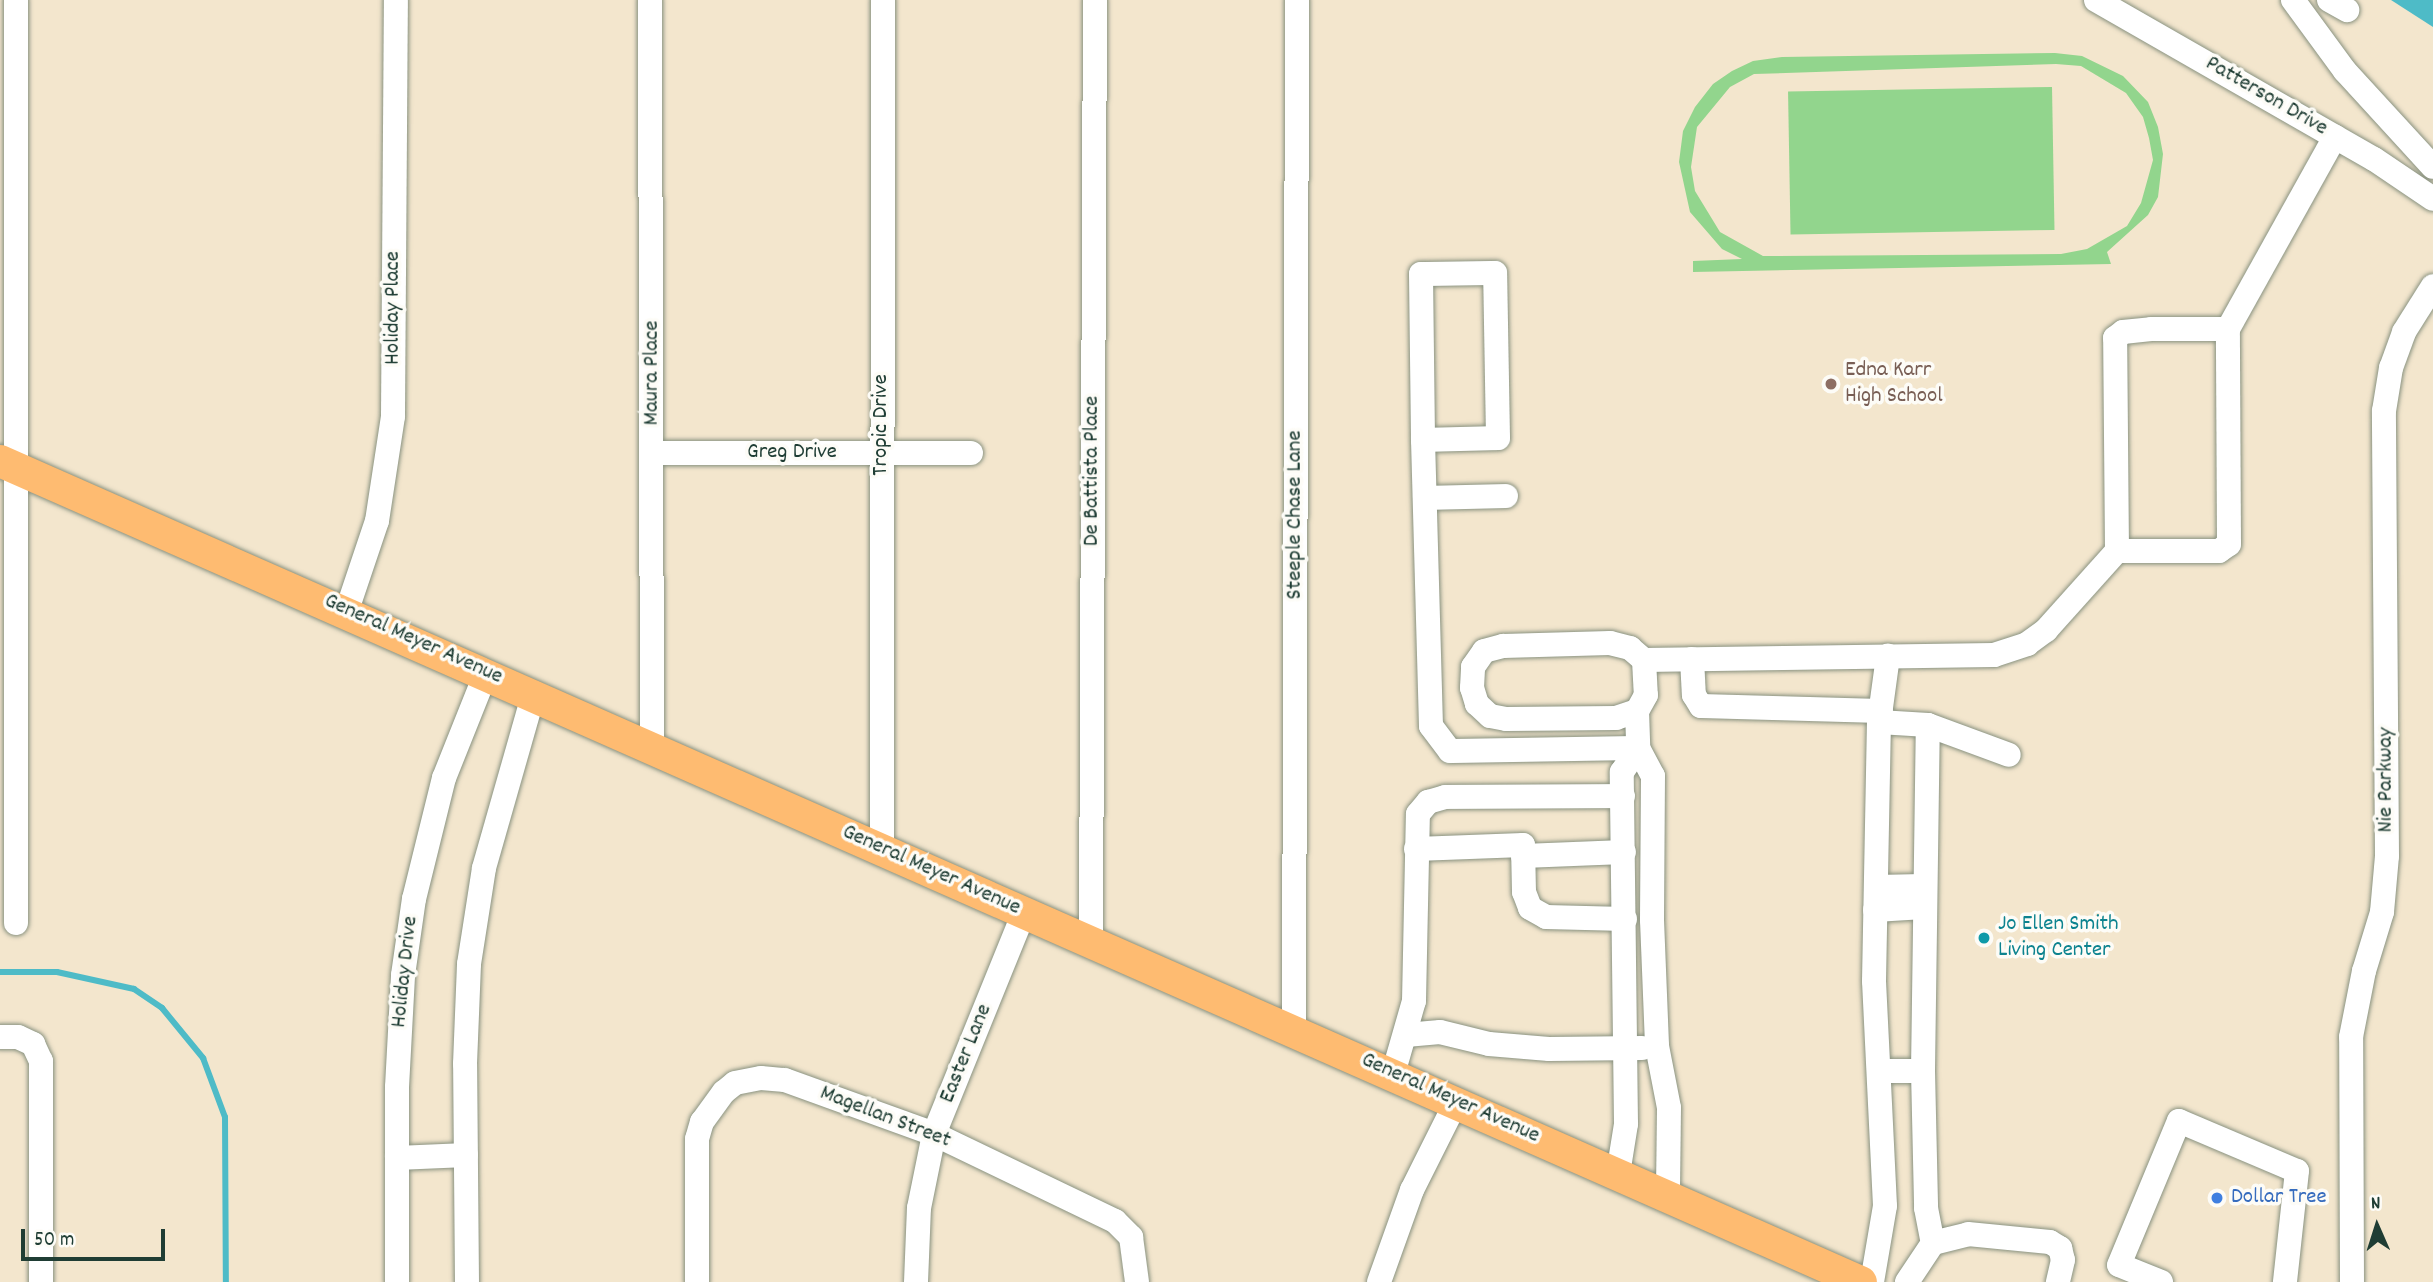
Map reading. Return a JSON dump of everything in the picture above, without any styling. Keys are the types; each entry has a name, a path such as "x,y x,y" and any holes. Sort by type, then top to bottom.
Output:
{"main road":[{"name":"General Meyer Avenue","path":"8,464 347,610 1861,1282"}],"street":[{"path":"16,0 8,464 8,822 16,923"},
{"name":"Holiday Place","path":"347,610 377,521 393,416 396,0"},
{"name":"Maura Place","path":"650,0 654,453 652,746"},
{"name":"Tropic Drive","path":"882,849 883,0"},
{"name":"De Battista Place","path":"1091,942 1095,0"},
{"name":"Steeple Chase Lane","path":"1294,1031 1297,0"},
{"name":"Patterson Drive","path":"2096,0 2335,137 2433,199"},
{"path":"2293,0 2345,71 2433,167"},
{"path":"2117,551 2219,551 2230,544 2228,330 2335,137"},
{"path":"1423,440 1498,438 1495,273 1421,274 1423,440 1431,726 1440,742 1450,751 1638,748"},
{"name":"Nie Parkway","path":"2352,1282 2351,1037 2364,971 2382,912 2387,856 2384,411 2391,368 2404,332 2433,286"},
{"path":"1637,712 1616,718 1490,716 1477,704 1472,688 1473,667 1484,651 1503,646 1610,643 1630,648 1644,660 2008,652 2046,630 2117,551 2115,338 2123,332 2151,329 2228,330"},
{"name":"Greg Drive","path":"654,453 971,453"},
{"path":"1425,498 1506,496"},
{"path":"1872,1282 1885,1206 1876,899 1880,716 1888,656"},
{"path":"1644,660 1646,695 1637,712 1638,748 1653,776 1657,1046 1669,1108 1668,1196"},
{"path":"1692,660 1694,695 1701,706 1880,716 1928,725 2009,755"},
{"name":"Holiday Drive","path":"397,1282 397,1158 403,975 420,862 444,778 486,673"},
{"path":"467,1282 465,1064 473,933 484,868 534,693"},
{"path":"1928,725 1923,896 1923,1070 1926,1208 1933,1243"},
{"path":"1618,1174 1626,1124 1622,772 1638,748"},
{"path":"1393,1074 1406,1035 1419,948 1416,849 1418,814 1428,803 1445,797 1623,796"},
{"path":"1416,849 1523,845 1524,892 1530,908 1546,917 1625,919"},
{"path":"1523,856 1652,845"},
{"path":"1876,899 1923,896"},
{"name":"Easter Lane","path":"916,1282 919,1208 934,1134 1024,912"},
{"path":"1406,1035 1440,1032 1489,1044 1626,1049 1657,1046"},
{"path":"9,1037 33,1044 41,1061 41,1282"},
{"path":"1879,1071 1923,1070"},
{"name":"Magellan Street","path":"697,1282 697,1156 702,1122 715,1099 735,1083 761,1077 785,1080 934,1134 1108,1218 1131,1237 1137,1282"},
{"path":"1379,1282 1412,1190 1456,1102"},
{"path":"2161,1282 2119,1265 2179,1121 2297,1171 2285,1282"},
{"path":"397,1158 466,1155"},
{"path":"1907,1282 1933,1243 1968,1234 2050,1242 2060,1248 2063,1260 2058,1282"}],"green space":[{"path":"2055,53 2082,56 2123,76 2148,102 2158,127 2163,154 2158,197 2148,215 2107,252 2111,264 1693,272 1693,261 1742,259 1722,249 1690,212 1679,162 1683,131 1695,107 1713,84 1753,61 1782,57","holes":["2056,64 2081,66 2126,93 2143,117 2153,160 2141,203 2127,226 2087,249 2061,254 1763,256 1720,232 1695,191 1691,167 1697,127 1730,87 1754,74"]},
{"path":"2052,87 2054,230 1791,235 1788,92"}],"water":[{"path":"2391,0 2433,0 2433,27"}],"waterway":[{"path":"0,972 57,972 134,989 162,1008 203,1058 225,1117 226,1282"}],"place":[{"name":"Edna Karr High School","path":"1831,384"},
{"name":"Jo Ellen Smith Living Center","path":"1984,938"},
{"name":"Dollar Tree","path":"2217,1198"}]}
